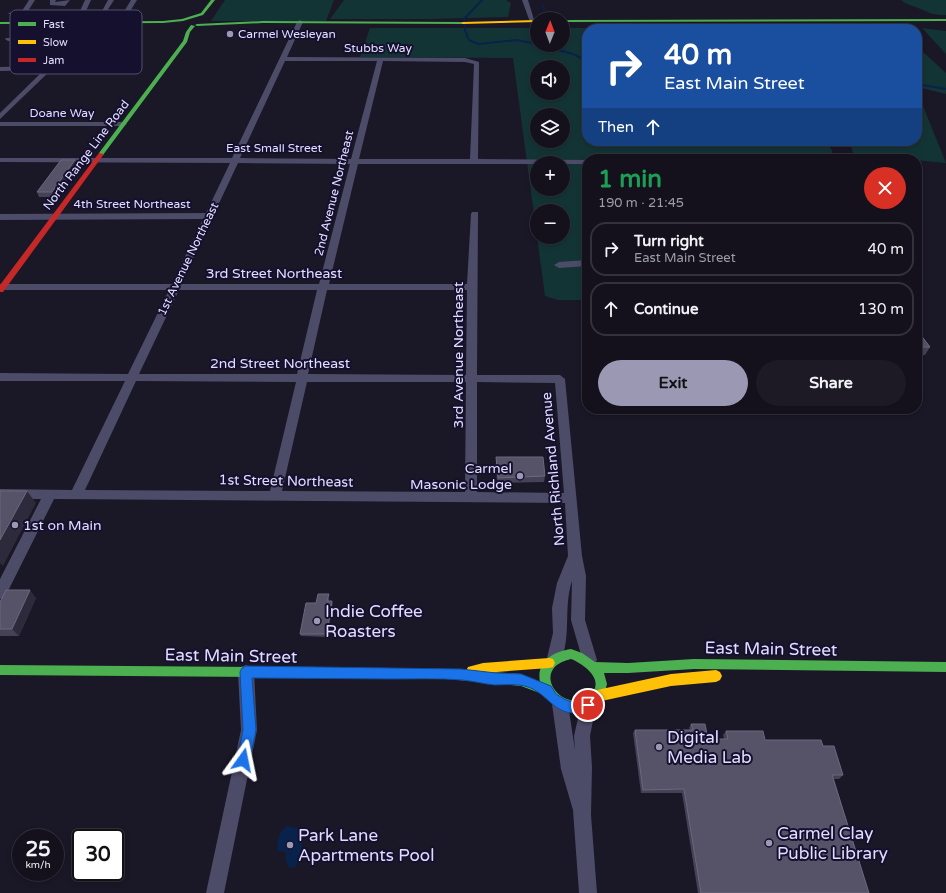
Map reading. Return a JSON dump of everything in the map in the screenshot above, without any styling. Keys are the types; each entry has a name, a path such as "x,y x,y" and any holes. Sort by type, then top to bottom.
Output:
{"main road":[{"path":"189,24 202,14 213,0"},
{"name":"North Range Line Road","path":"1,288 185,41 189,24 208,12 218,0"},
{"path":"570,22 946,20"},
{"path":"843,21 855,23 946,24"},
{"path":"142,22 189,24 300,22 530,22"},
{"path":"571,654 580,656 592,663 600,675 601,687 592,700 579,708 560,704 552,698 544,681 545,672 552,661 571,654"},
{"name":"East Main Street","path":"461,674 483,668 552,661"},
{"name":"East Main Street","path":"592,663 628,668 694,664 946,667"},
{"name":"East Main Street","path":"0,670 461,674 496,679 521,680 547,690"},
{"name":"East Main Street","path":"592,700 631,687 694,676 726,676"}],"street":[{"path":"26,10 32,0"},
{"path":"53,0 52,4 57,5 66,3 67,0"},
{"path":"83,10 88,0"},
{"path":"106,10 111,0"},
{"path":"128,10 134,0"},
{"path":"518,0 526,2 531,12"},
{"name":"1st Avenue Northeast","path":"76,495 210,216 300,22"},
{"name":"Stubbs Way","path":"282,59 473,61 477,63 474,161"},
{"name":"2nd Avenue Northeast","path":"275,496 304,378 323,287 380,60"},
{"path":"0,70 10,70"},
{"path":"0,117 44,74"},
{"name":"Doane Way","path":"0,124 123,124"},
{"name":"East Small Street","path":"0,160 582,162"},
{"name":"3rd Avenue Northeast","path":"471,497 472,287 475,214"},
{"name":"4th Street Northeast","path":"0,217 210,216"},
{"path":"559,265 582,263"},
{"name":"3rd Street Northeast","path":"1,288 472,287"},
{"name":"2nd Street Northeast","path":"0,377 560,379"},
{"name":"North Richland Avenue","path":"560,379 572,498 575,556 579,576 578,620 592,663"},
{"name":"1st Street Northeast","path":"0,494 572,498"},
{"path":"0,593 50,495"},
{"path":"552,661 560,633 559,608 564,583 575,556"},
{"path":"215,893 249,730 246,672"},
{"path":"588,893 582,815 584,767 582,736 592,700"},
{"path":"560,704 569,769 582,815"}],"green space":[{"path":"225,0 334,0 326,21 211,21"},
{"path":"344,0 506,0 511,3 508,17 330,19"},
{"path":"901,0 946,0 946,15 931,13 907,4"},
{"path":"370,28 530,28 530,52 570,52 570,28 582,28 582,146 830,146 832,151 832,154 582,154 582,300 558,300 545,296 538,244 570,244 570,204 533,204 532,196 570,196 570,156 530,156 530,184 513,58 360,57"},
{"path":"922,28 946,31 946,54"},
{"path":"922,52 946,73 946,94 922,88"},
{"path":"922,106 946,163 922,161 922,154 853,154 851,146 922,146"}],"water":[{"name":"Park Lane Apartments Pool","path":"287,826 297,828 303,837 301,857 294,868 289,867 286,862 286,852 278,851 277,848 279,837"}],"building":[{"path":"61,160 75,160 52,192 37,192"},
{"path":"922,337 930,347 922,347"},
{"name":"Carmel Masonic Lodge","path":"496,457 543,457 545,476 498,478"},
{"path":"0,491 27,491 0,540"},
{"path":"6,590 30,590 12,629 0,629 0,602"},
{"name":"Indie Coffee Roasters","path":"318,594 329,594 327,601 332,601 327,634 300,634 306,603 316,603"},
{"name":"Carmel Clay Public Library","path":"691,724 705,724 708,739 728,739 726,731 763,731 765,740 821,740 823,746 834,746 843,775 832,775 869,893 701,893 684,789 643,790 635,730 693,730"}],"waterway":[{"path":"482,0 464,19 465,30 469,40 478,44 517,40 530,43"},
{"path":"543,6 544,10"},
{"path":"566,52 582,58"},
{"path":"922,85 946,89"}],"traffic: fast":[{"path":"183,20 202,14 213,0"},
{"path":"142,22 181,20"},
{"path":"570,21 946,20"},
{"path":"197,25 263,22 463,23"},
{"path":"0,23 10,23"},
{"path":"101,154 185,41 188,32 193,26"},
{"path":"571,654 585,660 591,665 600,677 602,684 600,691 595,698 583,706 571,707 560,703 552,695 546,685 545,675 547,665 556,658 571,654"},
{"path":"595,667 628,668 694,664 946,667"},
{"path":"0,670 259,672"},
{"path":"448,674 521,680 547,690"}],"traffic: slow":[{"path":"463,23 530,21"},
{"path":"472,671 483,668 549,663"},
{"path":"259,672 448,674"},
{"path":"597,696 671,680 716,676"}],"traffic: jam":[{"path":"0,290 101,154"}],"place":[{"name":"Carmel Wesleyan","path":"230,34"},
{"name":"Carmel Masonic Lodge","path":"520,476"},
{"name":"1st on Main","path":"15,525"},
{"name":"Indie Coffee Roasters","path":"317,621"},
{"name":"Digital Media Lab","path":"659,747"},
{"name":"Carmel Clay Public Library","path":"769,843"},
{"name":"Park Lane Apartments Pool","path":"290,845"}],"route":[{"path":"243,760 249,730 246,672 461,674 496,679 521,680 547,690 552,698 560,704 579,708 588,705"}]}
